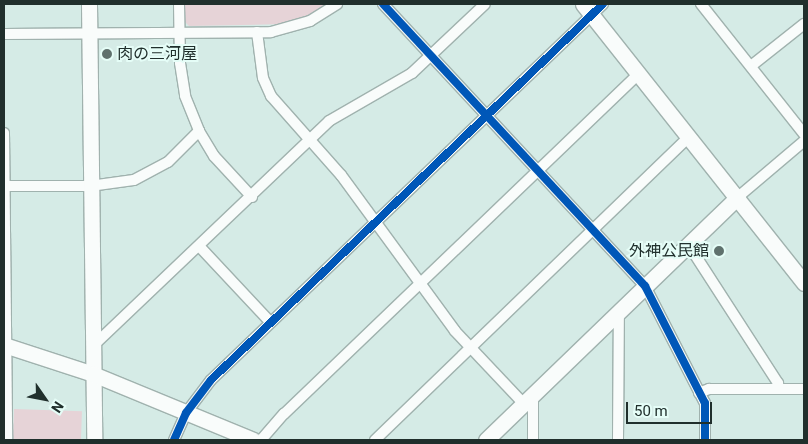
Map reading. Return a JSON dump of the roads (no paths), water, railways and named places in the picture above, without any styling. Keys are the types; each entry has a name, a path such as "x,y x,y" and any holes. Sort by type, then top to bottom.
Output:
{"street":[{"path":"89,4 94,440"},
{"path":"178,4 178,33 185,96 199,131 214,156 252,197"},
{"path":"4,34 257,32 292,28 323,15 337,4"},
{"path":"383,4 645,286 705,403 705,440"},
{"path":"93,346 252,197 329,121 392,87 430,56 485,4"},
{"path":"174,440 186,413 211,380 485,114 587,9 603,4"},
{"path":"701,4 804,134"},
{"path":"587,9 738,197 804,283"},
{"path":"751,66 804,24"},
{"path":"257,32 260,63 268,91 287,117 310,140 375,220 419,285 470,347 528,398 533,440"},
{"path":"261,440 284,414 639,74"},
{"path":"4,186 90,186 123,183 146,175 168,162 199,131"},
{"path":"4,133 7,440"},
{"path":"375,440 689,137"},
{"path":"486,440 688,244 738,197 804,141"},
{"path":"688,244 778,383 777,389"},
{"path":"199,246 270,322"},
{"path":"618,440 619,311"},
{"path":"5,345 93,374 253,440"},
{"path":"699,393 709,389 804,389"}],"place":[{"name":"肉の三河屋","path":"107,54"},
{"name":"外神公民館","path":"719,251"}]}
